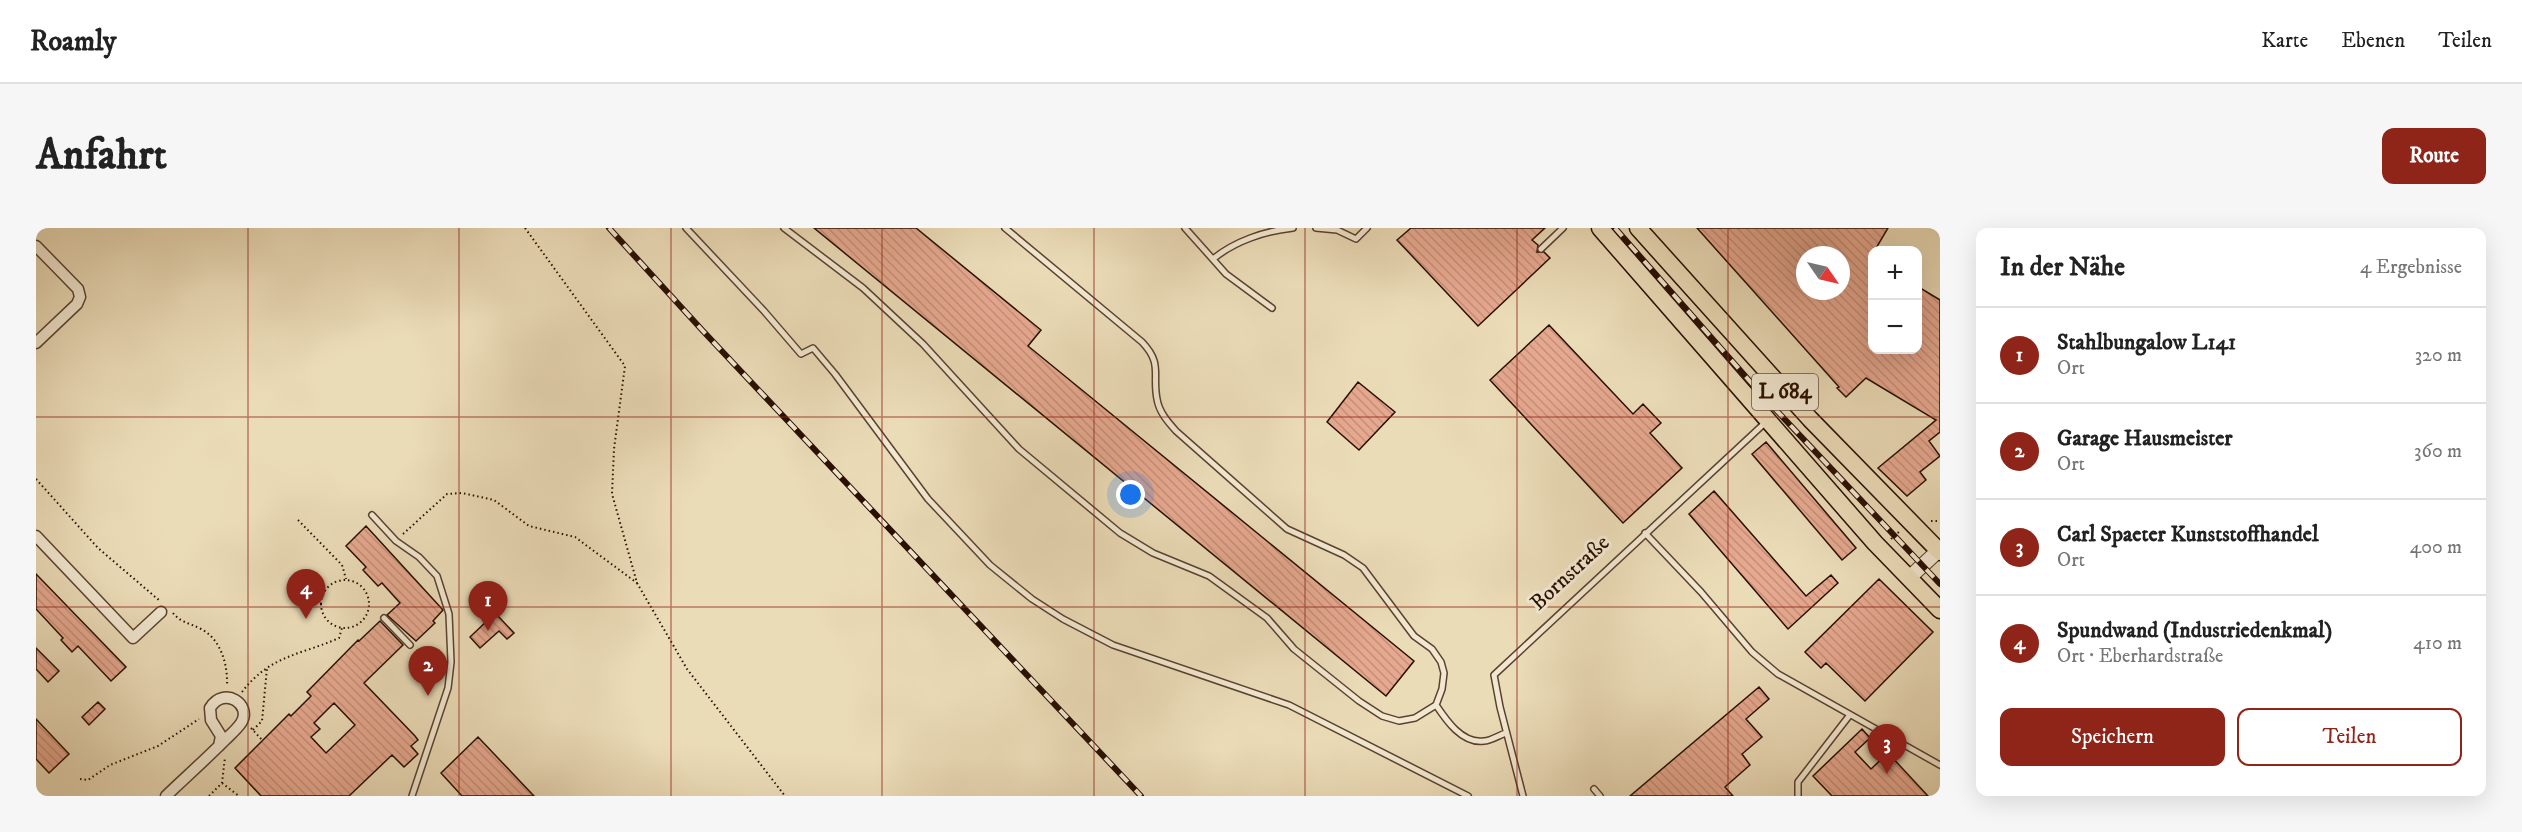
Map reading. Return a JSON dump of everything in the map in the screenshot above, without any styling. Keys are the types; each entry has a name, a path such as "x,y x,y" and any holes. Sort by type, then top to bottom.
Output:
{"main road":[{"name":"L 684","path":"1600,228 1880,549 1940,610"},
{"name":"L 684","path":"1638,228 1739,342 1939,550"}],"street":[{"path":"36,246 78,289 80,297 77,304 36,343"},
{"path":"36,536 133,638 165,609"},
{"path":"1909,578 1939,550"},
{"path":"166,796 222,751 241,723 243,710 237,700 226,697 221,698 210,708 211,720 221,736 222,751"}],"lane":[{"path":"686,228 765,311 801,354 813,348 928,499 990,565 1032,600 1063,620 1113,645 1289,705 1468,796"},
{"path":"784,228 863,288 923,344 1019,449 1120,533 1153,553 1209,576 1267,618 1294,649 1359,701 1382,716 1399,721 1415,718 1436,705 1442,689 1444,674 1441,662 1432,649 1414,636 1363,568 1344,555 1287,529 1176,431 1166,420 1157,400 1156,365 1152,352 1005,228"},
{"path":"1185,228 1226,274 1272,308"},
{"path":"1213,259 1235,245 1270,231 1293,228"},
{"path":"1316,228 1336,229 1356,239 1367,228"},
{"path":"1541,249 1563,228"},
{"name":"Bornstraße","path":"1522,796 1494,675 1768,420"},
{"path":"372,515 396,541 418,557 437,576 449,614 451,662 448,688 412,796"},
{"path":"1646,533 1701,592 1752,652 1778,674 1849,716 1876,727 1940,765"},
{"path":"384,618 410,645"},
{"path":"1436,705 1452,728 1466,737 1483,742 1506,733"},
{"path":"1798,796 1798,782 1849,716"},
{"path":"1594,789 1600,796"}],"path":[{"path":"525,228 625,366 614,449 612,494 637,583 687,669 785,796"},
{"path":"36,479 98,548 165,609 182,622 203,630 215,641 224,660 228,689 232,690"},
{"path":"396,541 447,494 462,493 494,500 529,526 575,537 637,583"},
{"path":"298,520 342,565 346,580"},
{"path":"1880,549 1910,522"},
{"path":"346,580 360,586 368,598 369,606 363,620 350,628 342,628 327,621 320,606 321,598 330,584 346,580"},
{"path":"246,698 239,693 251,680 276,661 339,638 342,628"},
{"path":"246,736 262,721 267,668"},
{"path":"80,780 88,780 110,765 159,746 198,719 211,720"},
{"path":"248,725 263,741"},
{"path":"209,796 222,783 222,751"},
{"path":"222,783 239,796"}],"building":[{"path":"814,228 916,228 1041,330 1028,346 1414,661 1386,696"},
{"path":"1411,228 1545,228 1532,240 1538,245 1537,252 1544,252 1550,258 1478,326 1397,240"},
{"path":"1697,228 1888,228 1877,246 1868,246 1868,354 1922,354 1922,289 1940,300 1940,432 1929,441 1940,456 1920,472 1926,480 1907,496 1878,468 1936,420 1866,378 1846,397 1837,388 1839,387"},
{"path":"1549,325 1633,414 1643,404 1661,423 1650,433 1682,468 1623,523 1490,380"},
{"path":"1358,382 1395,412 1359,450 1327,422"},
{"path":"1766,442 1856,548 1842,560 1752,454"},
{"path":"1714,491 1806,596 1831,575 1838,583 1788,629 1689,514"},
{"path":"366,526 443,610 433,621 435,623 416,641 387,615 400,603 382,583 378,586 363,570 366,567 346,546"},
{"path":"36,574 126,667 111,681 78,646 72,652 61,640 63,638 36,609"},
{"path":"1879,579 1933,632 1865,701 1826,663 1821,668 1805,652"},
{"path":"485,602 514,633 507,639 499,631 480,648 470,637 488,620 478,609"},
{"path":"380,621 403,645 364,683 415,736 418,740 411,746 418,754 404,767 392,755 349,796 261,796 235,768 289,714 291,716 311,696 307,692","holes":["334,703 355,725 326,753 311,737 320,729 314,723"]},
{"path":"36,648 59,671 48,682 36,669"},
{"path":"1759,687 1769,699 1746,719 1762,737 1742,754 1750,765 1725,787 1733,796 1630,796"},
{"path":"98,702 105,709 89,725 82,717"},
{"path":"36,719 69,754 49,773 36,759"},
{"path":"1862,729 1870,738 1855,752 1871,769 1888,753 1928,796 1832,796 1813,776"},
{"path":"478,737 534,796 462,796 441,773"}],"railway":[{"path":"609,228 703,331 1141,796"},
{"path":"1615,228 1761,394 1940,584"}],"place":[{"name":"Spundwand (Industriedenkmal)","path":"306,619"},
{"name":"Stahlbungalow L141","path":"488,631"},
{"name":"Garage Hausmeister","path":"428,696"},
{"name":"Carl Spaeter Kunststoffhandel","path":"1887,774"}]}
